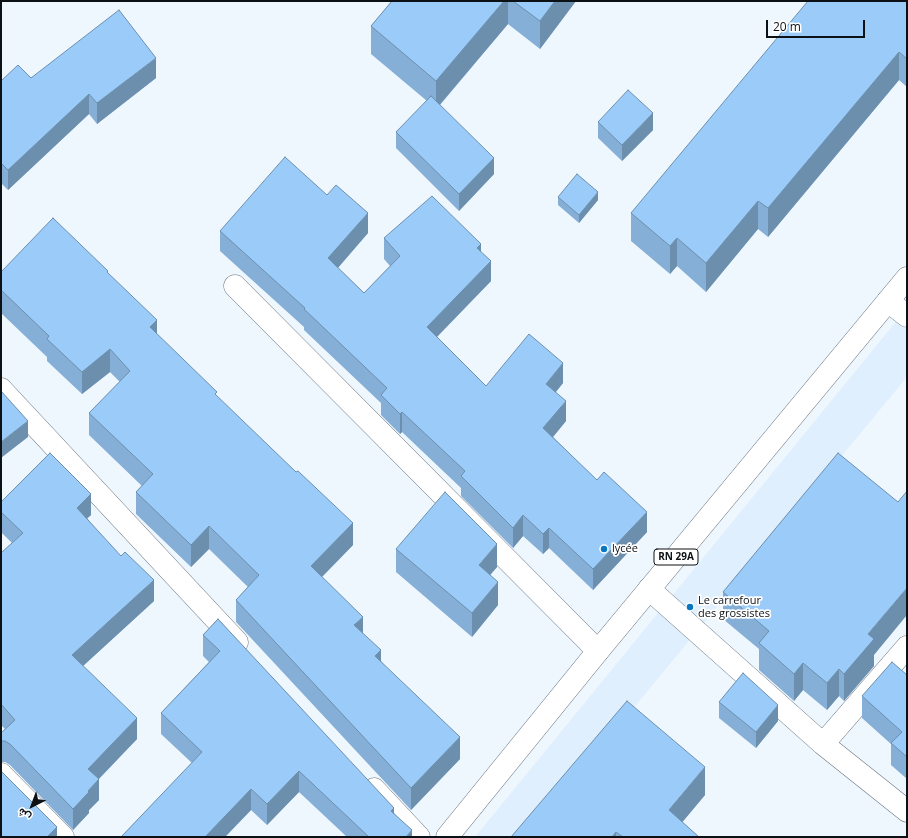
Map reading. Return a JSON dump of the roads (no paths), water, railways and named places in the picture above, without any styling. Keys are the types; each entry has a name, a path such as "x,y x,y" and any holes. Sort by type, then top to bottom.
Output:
{"street":[{"name":"RN 29A","path":"447,837 649,589 907,278"},
{"path":"235,286 598,651"},
{"path":"888,301 907,316"},
{"path":"1,389 251,656"},
{"path":"649,589 823,744 907,811"},
{"path":"823,744 907,647"},
{"path":"359,773 419,837"},
{"path":"1,774 63,837"}],"place":[{"name":"lycée","path":"604,549"},
{"name":"Le carrefour des grossistes","path":"690,607"}]}
